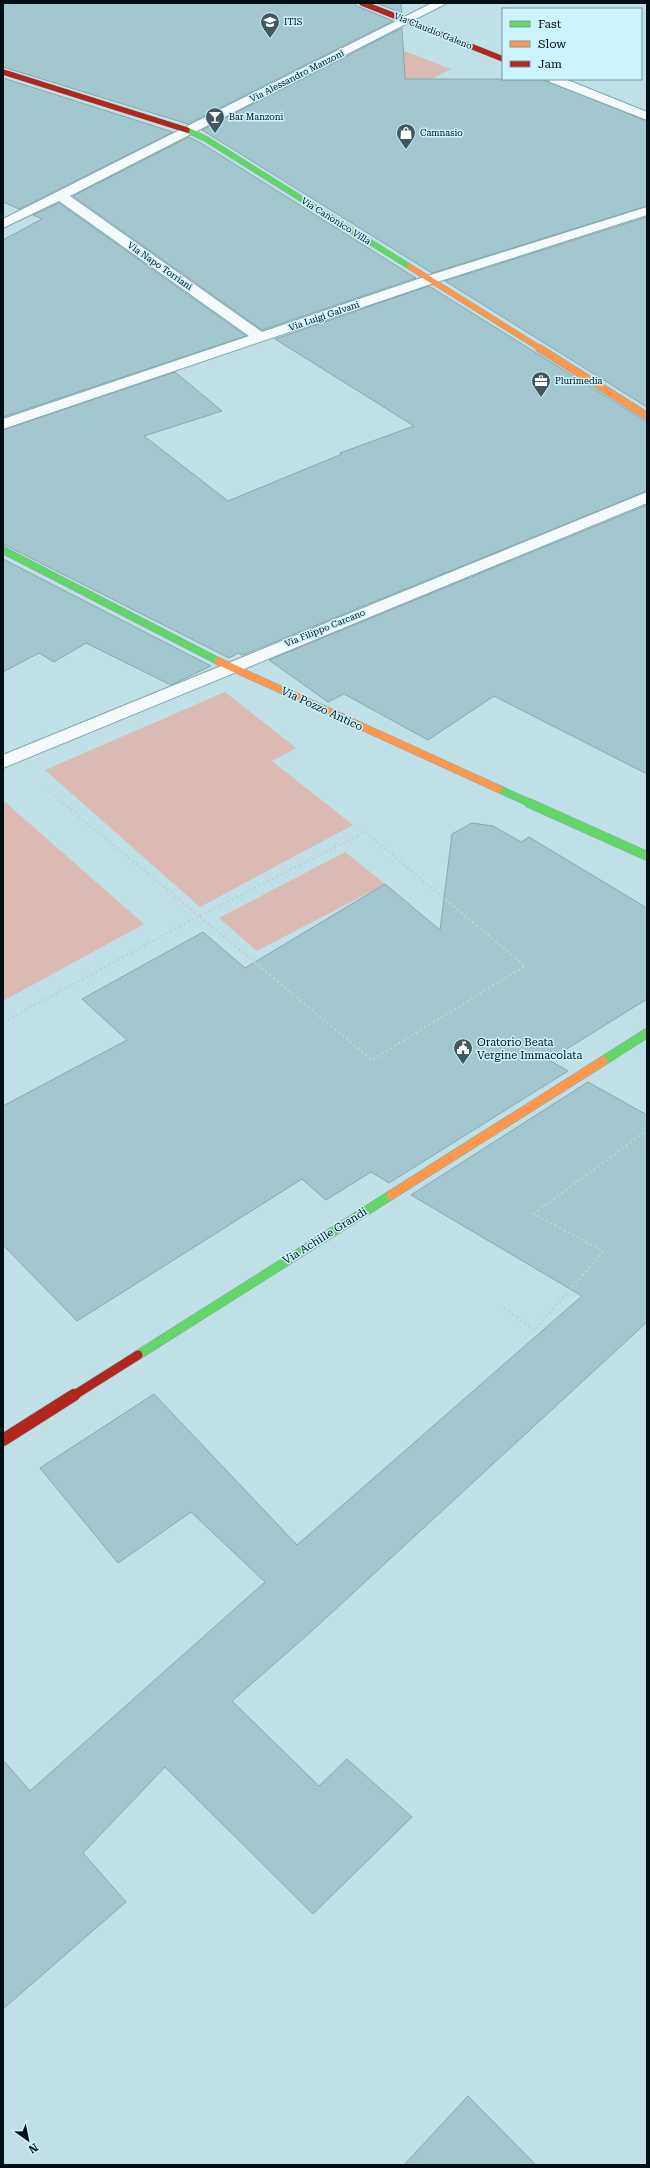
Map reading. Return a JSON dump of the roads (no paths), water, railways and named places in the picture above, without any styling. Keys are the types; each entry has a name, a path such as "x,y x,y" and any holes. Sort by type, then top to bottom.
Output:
{"street":[{"name":"Via Claudio Galeno","path":"362,3 502,59"},
{"name":"Via Alessandro Manzoni","path":"3,224 190,131 441,3"},
{"name":"Via Canonico Villa","path":"3,72 190,131 647,416"},
{"path":"557,80 647,116"},
{"name":"Via Napo Torriani","path":"60,195 260,337"},
{"name":"Via Luigi Galvani","path":"3,424 429,280 647,211"},
{"name":"Via Filippo Carcano","path":"3,762 230,667 647,497"},
{"name":"Via Pozzo Antico","path":"3,550 230,667 647,856"},
{"name":"Via Achille Grandi","path":"5,1434 647,1033"}],"place":[{"name":"ITIS","path":"270,39"},
{"name":"Bar Manzoni","path":"215,134"},
{"name":"Camnasio","path":"406,150"},
{"name":"Plurimedia","path":"541,398"},
{"name":"Oratorio Beata Vergine Immacolata","path":"463,1065"}]}
